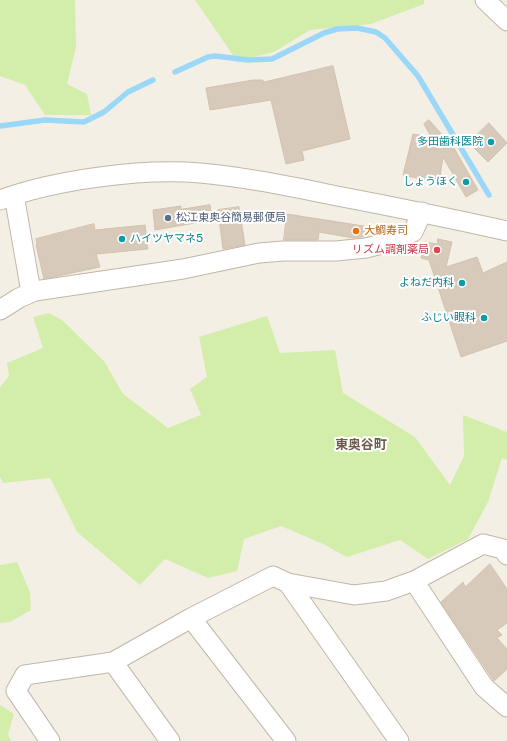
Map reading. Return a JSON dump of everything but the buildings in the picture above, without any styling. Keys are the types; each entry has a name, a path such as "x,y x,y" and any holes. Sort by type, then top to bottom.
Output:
{"street":[{"path":"485,0 507,20"},
{"path":"31,292 7,197 83,180 146,173 199,173 247,179 422,212 507,231"},
{"path":"0,310 31,292 183,269 259,253 284,251 336,251 366,248 394,242 413,232 422,212"},
{"path":"50,741 16,691 25,674 113,662 191,618 273,576 288,583 354,595 386,591 414,581 483,544 503,549 507,555"},
{"path":"414,581 484,687 507,707"},
{"path":"288,583 399,741"},
{"path":"191,618 286,741"},
{"path":"113,662 170,741"}],"green space":[{"path":"0,0 75,0 76,47 67,84 87,94 91,115 45,115 25,85 0,76"},
{"path":"195,0 424,0 424,4 371,24 310,30 274,52 237,61"},
{"path":"49,313 62,320 104,361 123,394 168,428 201,415 190,389 207,377 199,337 267,316 280,353 335,350 343,393 415,437 450,485 464,456 463,415 507,432 507,460 502,458 488,502 468,539 428,559 400,540 347,557 323,544 281,526 244,539 237,571 208,578 165,559 140,585 77,532 50,478 3,483 0,477 0,387 9,376 7,363 43,348 33,317"},
{"path":"17,562 30,592 31,610 10,622 0,623 0,565"},
{"path":"0,705 14,714 8,734 11,741 0,741"}],"waterway":[{"path":"175,72 208,57 215,56 248,60 272,59 324,33 337,29 357,28 376,32 385,38 418,76 489,195"},
{"path":"0,126 45,120 84,122 104,112 128,92 153,80"}],"place":[{"name":"多田歯科医院","path":"491,142"},
{"name":"しょうほく","path":"466,182"},
{"name":"松江東奥谷簡易郵便局","path":"168,218"},
{"name":"大鯛寿司","path":"356,231"},
{"name":"ハイツヤマネ5","path":"122,239"},
{"name":"リズム調剤薬局","path":"437,250"},
{"name":"よねだ内科","path":"462,283"},
{"name":"ふじい眼科","path":"484,318"}],"district":[{"name":"東奥谷町","path":"361,445"}]}
